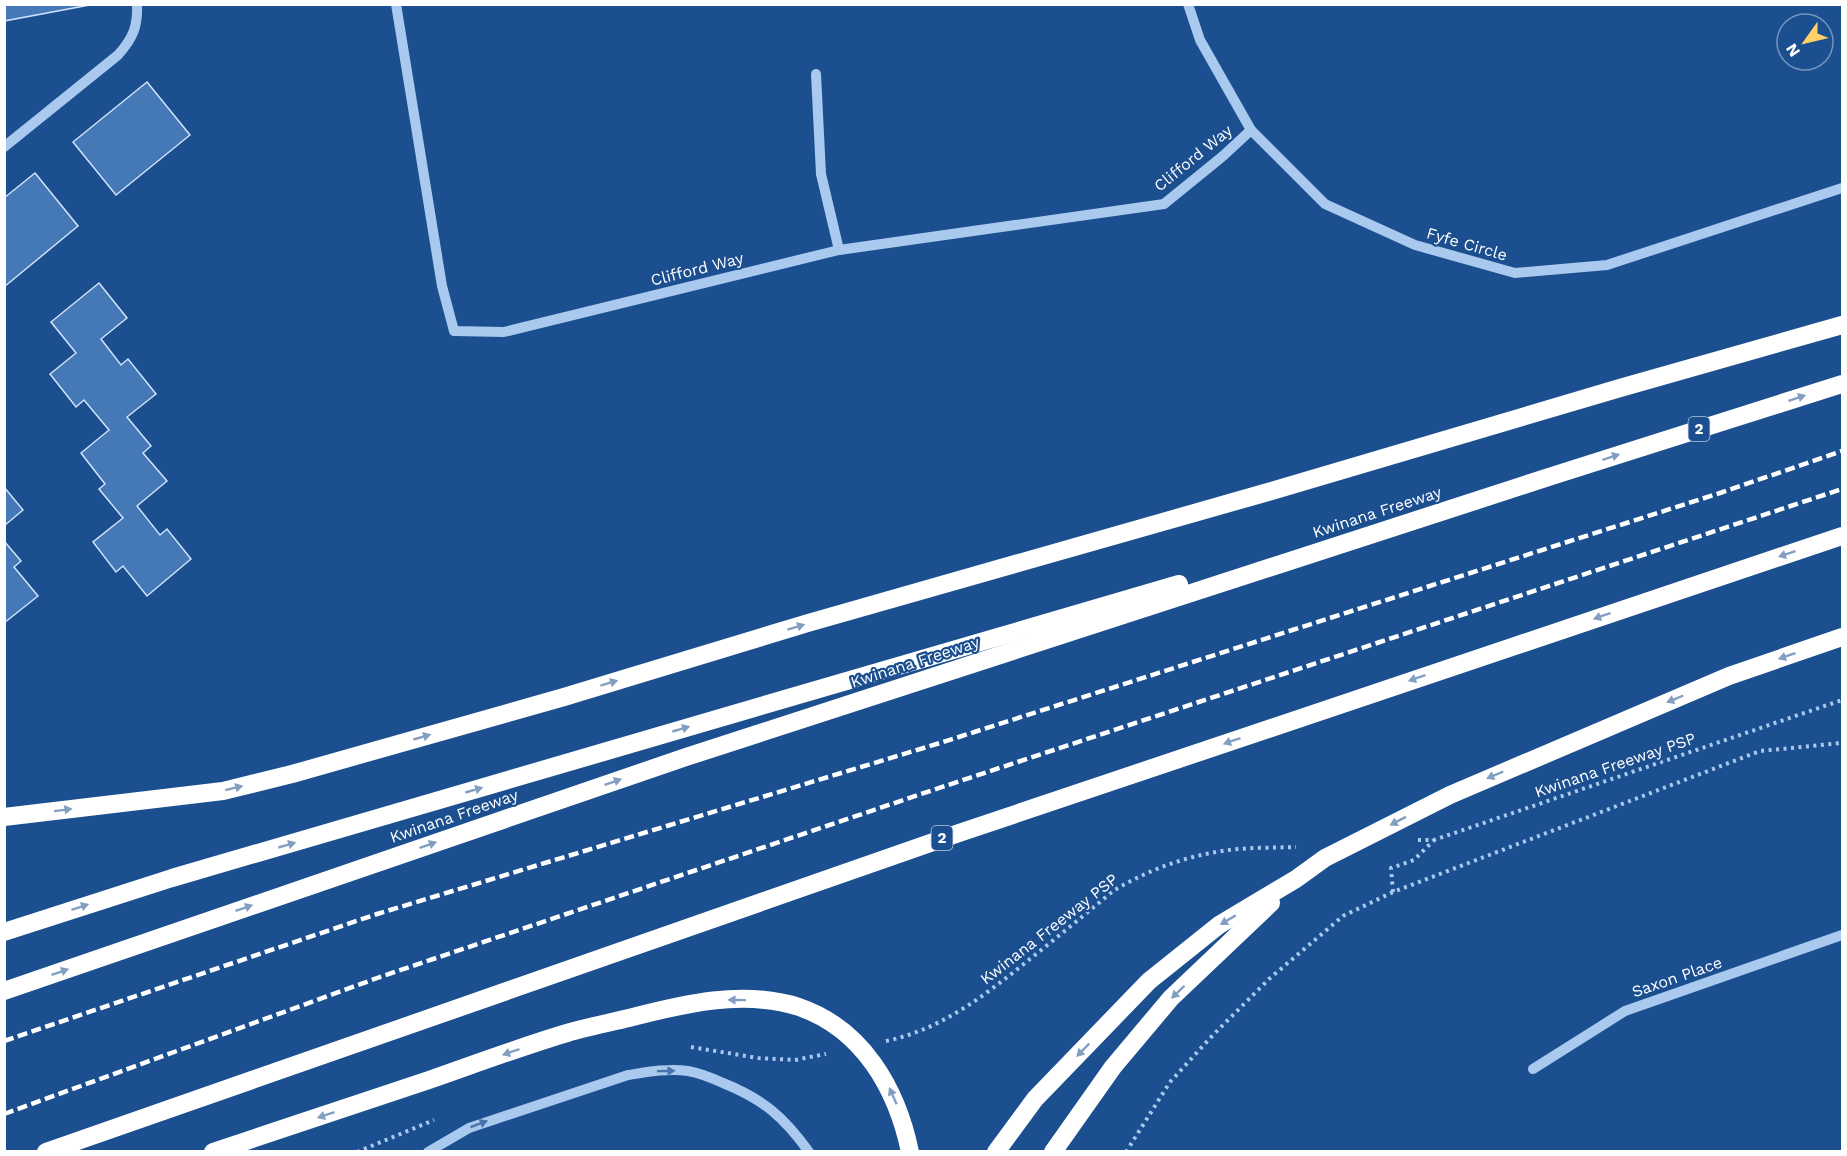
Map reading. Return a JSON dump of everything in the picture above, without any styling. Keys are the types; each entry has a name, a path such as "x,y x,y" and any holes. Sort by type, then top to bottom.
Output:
{"highway":[{"path":"4,817 223,791 292,774 1842,325"},
{"name":"Kwinana Freeway","path":"4,991 675,761 1555,474 1842,384"},
{"path":"4,932 172,878 1555,474"},
{"name":"2","path":"46,1152 959,833 1842,536"},
{"path":"996,1152 1035,1099 1149,981 1219,925 1296,879 1325,858 1450,795 1729,676 1842,637"},
{"path":"1053,1152 1113,1067 1171,998 1296,879"},
{"path":"213,1152 566,1033 672,1007 715,1000 768,1000 799,1008 824,1020 850,1037 872,1061 888,1084 905,1129 910,1152"}],"street":[{"path":"4,147 118,55 132,38 136,28 137,4"},
{"name":"Clifford Way","path":"396,4 442,286 454,331 504,332 839,250 1164,204 1251,130"},
{"name":"Fyfe Circle","path":"1188,4 1200,40 1251,130 1325,204 1415,245 1515,273 1607,265 1842,188"},
{"path":"816,74 821,174 839,250"},
{"name":"Saxon Place","path":"1533,1069 1625,1011 1842,935"},
{"path":"428,1152 469,1128 628,1075 653,1071 687,1071 709,1077 747,1093 771,1109 791,1127 809,1152"}],"path":[{"name":"Kwinana Freeway PSP","path":"1411,840 1434,840 1842,700"},
{"path":"1126,1152 1170,1082 1213,1035 1269,979 1343,916 1393,892 1760,751 1842,743"},
{"path":"1393,892 1391,868 1414,861 1434,840"},
{"name":"Kwinana Freeway PSP","path":"876,1043 901,1038 944,1021 994,988 1113,891 1158,868 1222,851 1303,846"}],"building":[{"path":"4,4 95,4 4,21"},
{"path":"147,82 190,135 116,195 73,142"},
{"path":"35,173 78,226 4,287 4,198"},
{"path":"99,283 127,318 101,339 121,365 128,359 156,394 127,417 151,446 143,453 167,481 137,506 160,535 167,529 191,559 147,596 123,566 116,572 93,542 123,518 99,489 105,484 81,453 109,430 84,400 76,407 50,374 76,353 51,322"},
{"path":"4,487 23,510 4,526"},
{"path":"4,541 21,561 14,567 38,596 4,623"}],"railway":[{"path":"4,1041 377,914 940,743 1720,493 1842,451"},
{"path":"4,1114 380,977 933,790 1842,489"}]}
